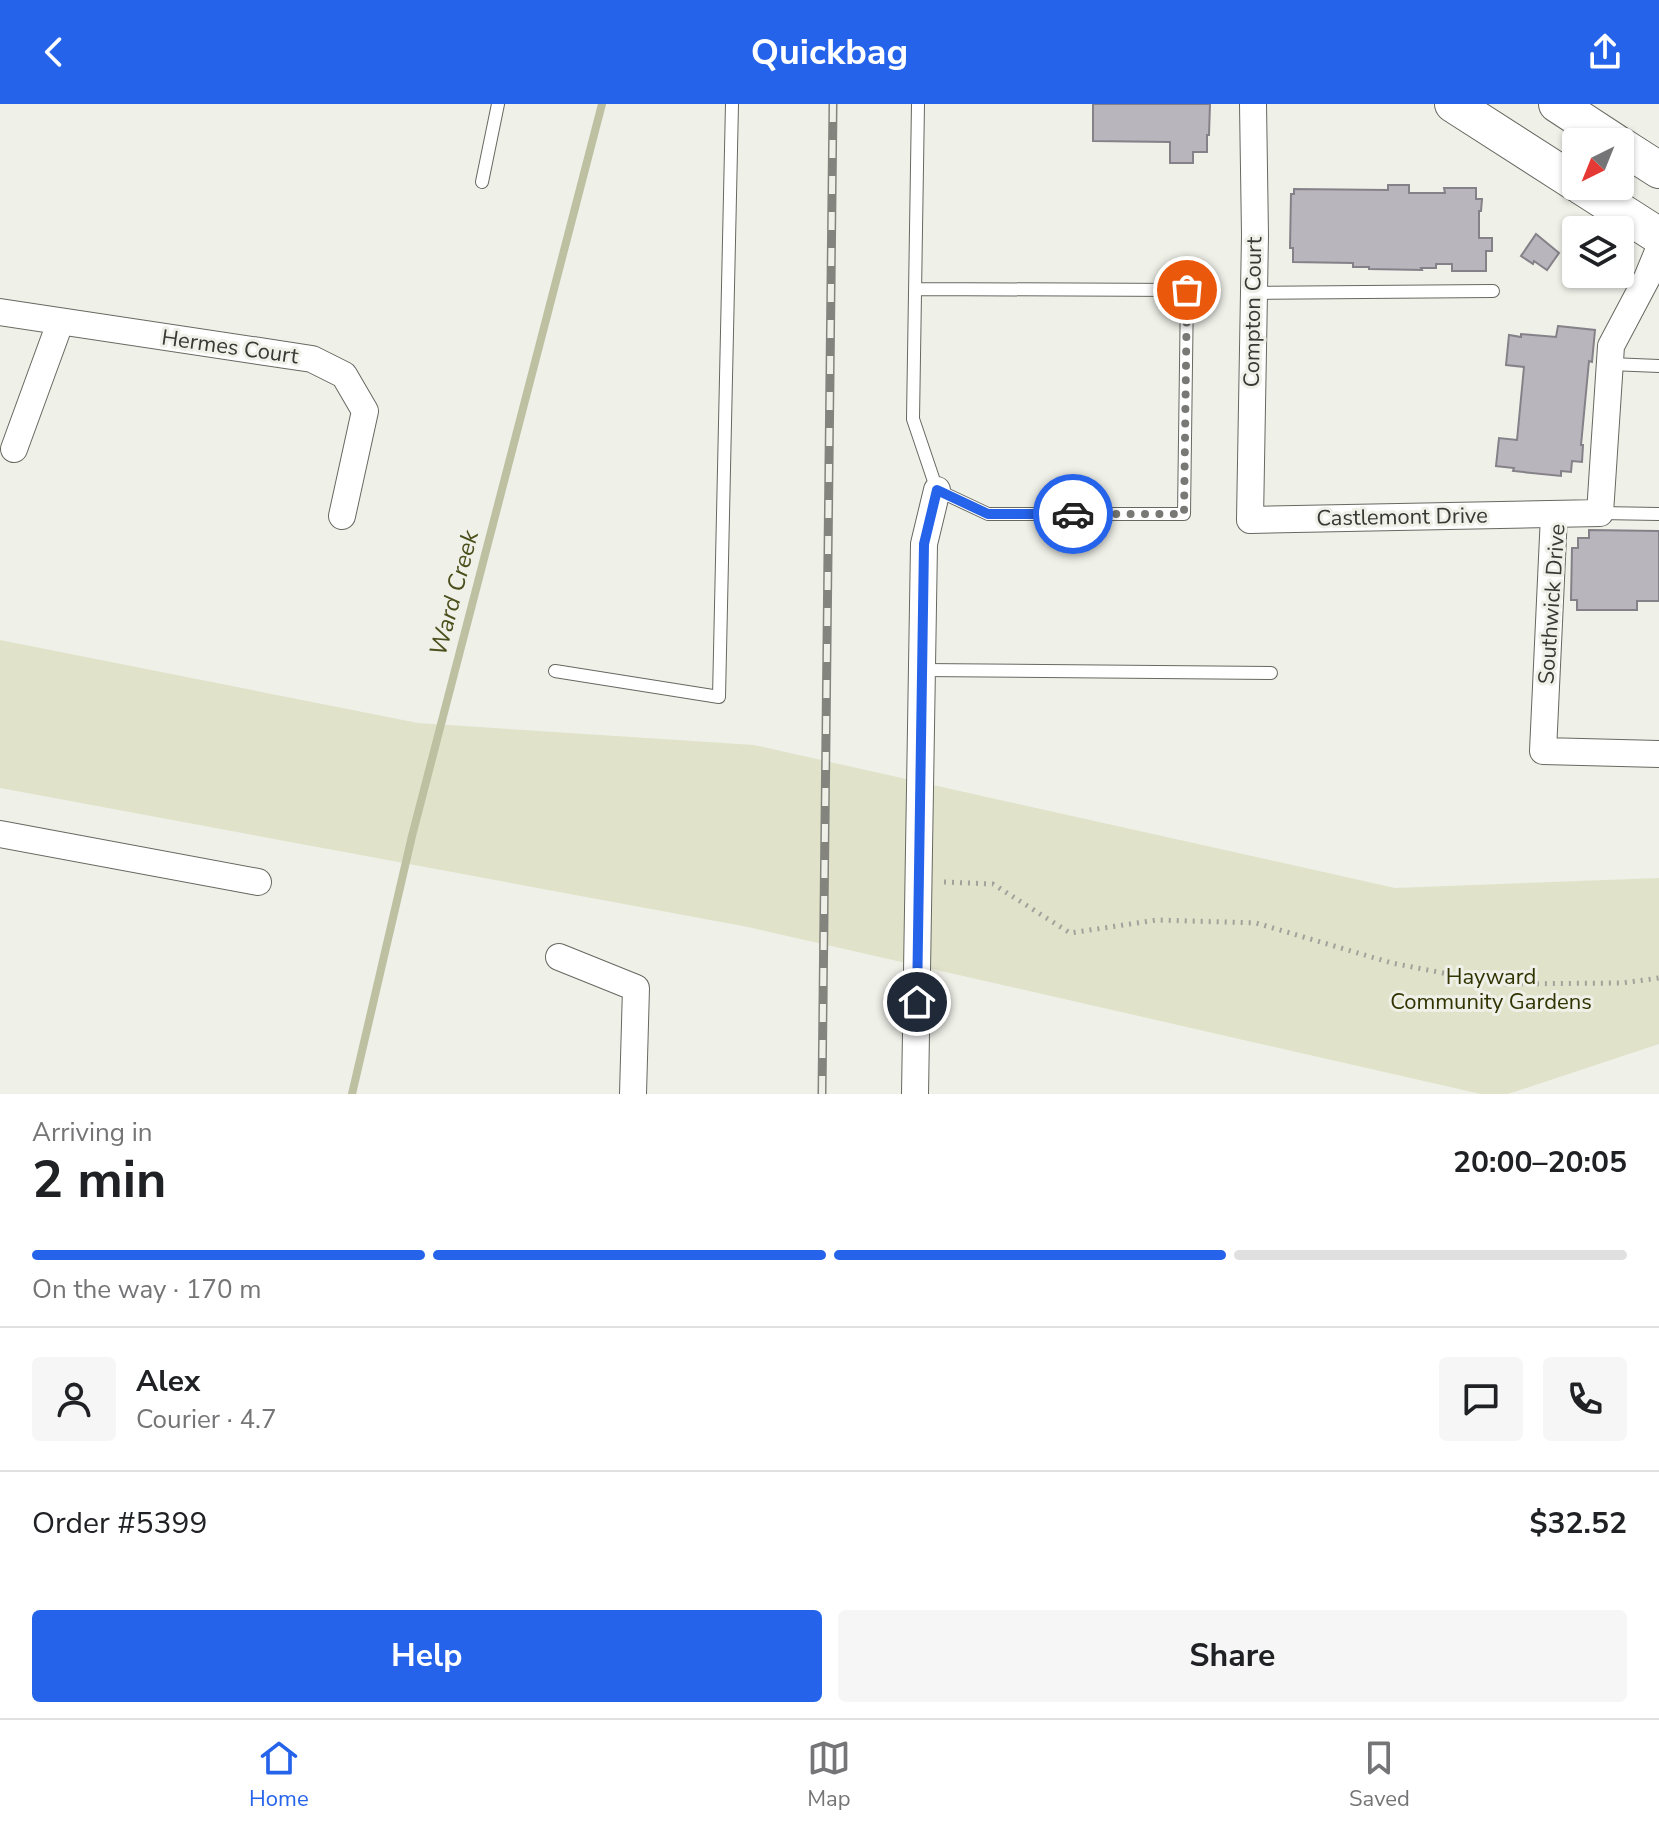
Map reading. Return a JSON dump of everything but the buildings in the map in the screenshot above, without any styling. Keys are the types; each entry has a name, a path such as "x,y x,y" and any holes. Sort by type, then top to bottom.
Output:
{"main road":[{"path":"1453,104 1562,174"},
{"path":"1557,104 1594,128"},
{"path":"1634,154 1659,170"},
{"path":"1603,200 1659,236"}],"street":[{"name":"Compton Court","path":"1250,520 1255,235 1253,104"},
{"name":"Southwick Drive","path":"1659,249 1611,346 1600,513 1554,515 1543,751 1659,754"},
{"name":"Hermes Court","path":"0,312 312,359 344,375 365,411 342,516"},
{"path":"14,449 60,323"},
{"path":"915,1094 924,544 937,490"},
{"name":"Castlemont Drive","path":"1250,520 1554,515"},
{"path":"0,834 258,882"},
{"path":"559,957 636,988 633,1094"}],"lane":[{"path":"482,182 498,104"},
{"path":"555,671 719,697 732,104"},
{"path":"915,289 1187,290 1184,514 988,514 937,490 913,419 915,289 918,104"},
{"path":"1254,293 1493,291"},
{"path":"1610,364 1659,366"},
{"path":"1600,513 1659,514"},
{"path":"922,670 1271,673"}],"path":[{"path":"918,879 993,884 1070,933 1157,920 1256,923 1392,963 1499,984 1622,983 1659,978"}],"green space":[{"name":"Hayward Community Gardens","path":"0,640 418,723 754,745 1395,888 1659,878 1659,1044 1508,1094 1481,1094 748,927 0,788"}],"waterway":[{"name":"Ward Creek","path":"352,1094 412,836 602,104"}],"railway":[{"path":"822,1094 833,104"}],"way so far":[{"path":"1073,514 1184,514 1187,290"}],"route":[{"path":"917,1002 924,544 937,490 988,514 1073,514"}]}
